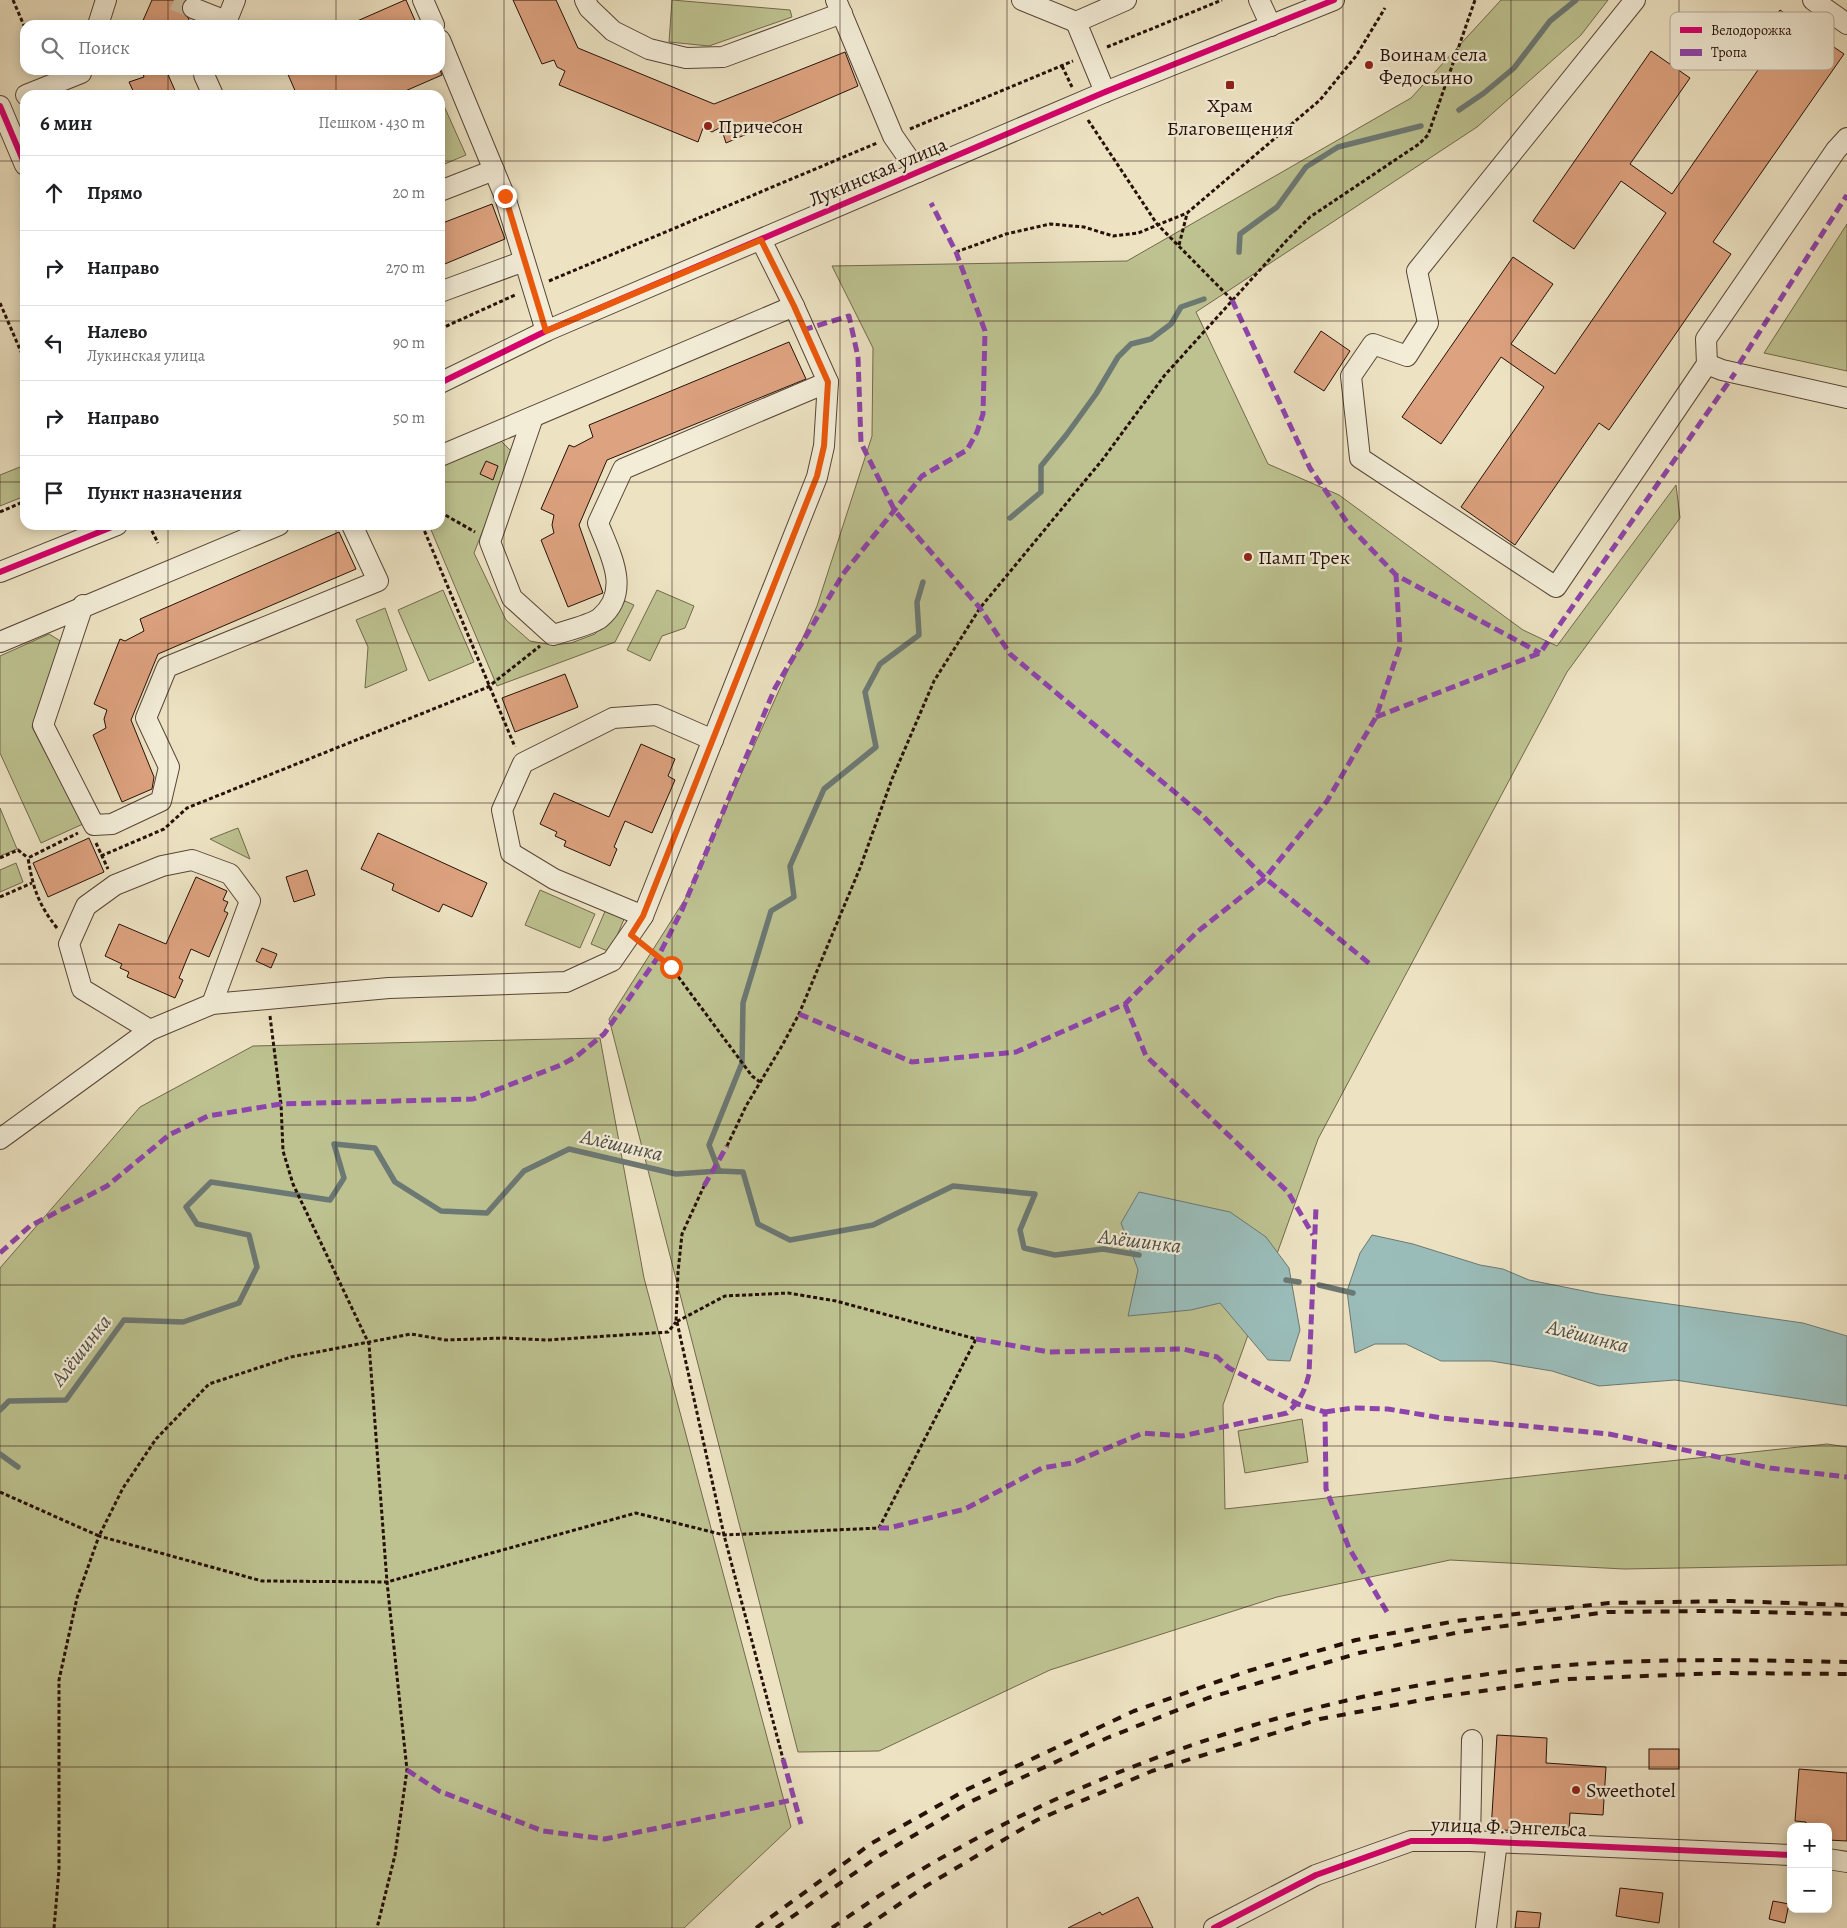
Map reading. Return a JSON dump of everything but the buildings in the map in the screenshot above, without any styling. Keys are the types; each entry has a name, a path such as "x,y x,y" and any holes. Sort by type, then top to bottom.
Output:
{"street":[{"path":"100,20 106,0"},
{"path":"226,20 235,0"},
{"path":"423,0 432,20"},
{"path":"585,0 589,8 612,31 649,49 686,58 723,57 839,6 893,136 918,172"},
{"path":"1022,0 1076,22 1105,92"},
{"path":"1076,22 1126,0"},
{"path":"1259,0 1271,26"},
{"name":"Лукинская улица","path":"445,381 546,331 1105,92 1271,26 1309,5 1334,0"},
{"path":"1635,0 1417,271 1428,323 1407,356 1373,344 1351,376 1360,458 1556,587 1706,364 1706,339 1836,150 1847,138"},
{"path":"1814,0 1830,12"},
{"path":"193,8 219,20"},
{"path":"1834,15 1847,24"},
{"path":"445,52 505,196 546,331"},
{"path":"38,90 76,75"},
{"path":"204,75 211,90"},
{"path":"20,98 0,106 20,153"},
{"path":"445,189 494,170"},
{"path":"0,1139 150,1030 212,1004 389,988 566,982 612,961 643,916 817,476 824,446 828,382 794,306 761,240"},
{"path":"445,290 524,261"},
{"path":"445,454 794,306"},
{"path":"1706,364 1743,383 1847,398"},
{"path":"533,417 490,542 512,598 553,635 600,618 617,596 618,572 598,523 623,469 828,382"},
{"path":"0,572 105,530"},
{"path":"0,642 83,605 267,530"},
{"path":"83,605 43,725 94,825 112,824 161,801 169,767 146,718 167,667 378,580 354,530"},
{"path":"643,916 554,879 512,853 502,810 523,763 613,718 656,716 713,740"},
{"path":"150,1030 82,989 69,944 86,906 115,885 162,866 192,860 230,874 250,901 212,1004"},
{"path":"1470,1841 1472,1740"},
{"name":"улица Ф. Энгельса","path":"1214,1928 1316,1875 1411,1841 1470,1841 1787,1855"},
{"path":"1486,1928 1497,1842"},
{"path":"1832,1860 1847,1862"}],"path":[{"path":"13,0 22,20"},
{"path":"445,328 532,288 1222,0"},
{"path":"727,1146 746,1106 799,1014 860,868 892,779 934,681 980,608 1103,459 1164,376 1310,217 1419,144 1428,134 1475,0"},
{"path":"956,252 1006,234 1050,224 1084,227 1113,236 1138,233 1157,224 1187,214 1320,100 1356,56 1385,8"},
{"path":"1094,132 1157,224 1232,300"},
{"path":"1179,245 1187,214"},
{"path":"0,303 20,349"},
{"path":"0,512 20,503"},
{"path":"445,515 490,542"},
{"path":"152,530 158,543"},
{"path":"424,530 508,734"},
{"path":"101,856 164,829 187,808 488,687 553,635"},
{"path":"28,858 94,825 94,838 108,868"},
{"path":"0,858 18,850 28,858 32,883 42,909"},
{"path":"0,897 32,883"},
{"path":"631,935 671,967 752,1076 760,1082"},
{"path":"267,999 281,1104 283,1151 293,1184 369,1344 388,1582 407,1770 395,1855 377,1928"},
{"path":"704,1186 682,1234 676,1322 724,1535 783,1759"},
{"path":"0,1492 99,1536 262,1581 388,1582 636,1513 724,1535 879,1528 976,1339 836,1301 788,1293 725,1296 676,1322 668,1332 547,1340 504,1338 446,1340 411,1334 369,1344 291,1357 209,1384 156,1439 123,1488 99,1536 77,1598 60,1680 59,1870 54,1928"}],"green space":[{"path":"672,0 790,10 792,17 709,46 669,42"},
{"path":"1501,0 1608,0 1581,35 1477,127 1196,312 1268,464 1339,495 1523,630 1557,646 1676,485 1680,518 1567,672 1318,1139 1223,1405 1225,1509 1827,1444 1847,1447 1847,1565 1624,1569 1450,1560 1277,1597 1050,1670 879,1751 798,1752 609,1019 685,899 817,606 872,436 873,348 832,266 1127,261 1411,98"},
{"path":"445,108 466,155 445,164"},
{"path":"1847,224 1847,371 1764,353"},
{"path":"501,441 513,453 474,553 506,620 530,641 553,645 571,643 595,634 625,601 634,605 615,642 497,686 431,530 445,530 445,465"},
{"path":"20,467 20,498 0,506 0,475"},
{"path":"443,590 474,662 429,681 398,610"},
{"path":"657,590 694,606 685,628 662,636 650,661 627,650"},
{"path":"385,608 407,670 365,688 368,647 356,620"},
{"path":"49,634 62,642 32,727 83,824 41,843 0,753 0,656"},
{"path":"0,808 17,849 0,856"},
{"path":"238,828 250,859 210,839"},
{"path":"16,863 23,882 0,892 0,870"},
{"path":"540,890 595,914 580,948 525,925"},
{"path":"606,909 625,917 610,952 591,944"},
{"path":"600,1038 644,1278 791,1827 684,1928 0,1928 0,1268 140,1107 253,1046"},
{"path":"1302,1419 1308,1462 1245,1473 1238,1431"}],"water":[{"path":"1139,1192 1230,1212 1266,1237 1289,1268 1300,1330 1290,1361 1268,1360 1220,1303 1191,1310 1128,1316 1138,1270 1121,1223"},
{"path":"1372,1235 1413,1244 1480,1265 1503,1269 1529,1280 1599,1294 1803,1323 1847,1336 1847,1406 1675,1380 1599,1386 1552,1371 1491,1361 1441,1361 1406,1344 1375,1344 1355,1353 1347,1291 1360,1253"}],"waterway":[{"path":"1459,110 1484,93 1514,68 1550,21 1576,0"},
{"path":"1239,252 1240,234 1277,207 1306,167 1338,147 1421,126"},
{"path":"1010,518 1041,492 1041,466 1096,394 1118,357 1131,344 1151,339 1171,324 1181,307 1204,299"},
{"path":"719,1171 709,1145 742,1063 743,1003 771,911 794,897 790,866 824,789 876,747 865,692 880,664 919,635 917,602 923,582"},
{"name":"Алёшинка","path":"0,1410 9,1401 66,1400 124,1320 183,1322 239,1303 257,1267 249,1235 197,1224 186,1207 211,1182 330,1200 344,1178 334,1144 375,1148 395,1182 441,1211 487,1213 524,1171 569,1149 676,1174 719,1171 743,1172 758,1224 790,1240 873,1225 953,1186 1035,1194 1020,1230 1024,1248 1055,1255 1103,1249 1139,1255"},
{"name":"Алёшинка","path":"1286,1280 1299,1282"},
{"name":"Алёшинка","path":"1319,1285 1353,1293"},
{"name":"Алёшинка","path":"0,1454 18,1467"}],"tunnel":[{"path":"174,0 193,8"}],"railway":[{"path":"756,1928 872,1843 966,1790 1134,1711 1248,1671 1356,1640 1456,1621 1609,1603 1731,1601 1847,1605"},
{"path":"776,1928 879,1856 972,1801 1107,1738 1208,1698 1359,1653 1460,1632 1607,1612 1708,1611 1847,1614"},
{"path":"832,1928 913,1875 999,1827 1089,1785 1182,1748 1277,1718 1374,1694 1471,1676 1568,1665 1672,1660 1847,1662"},
{"path":"864,1928 926,1886 1037,1820 1152,1771 1320,1719 1438,1697 1569,1679 1721,1673 1847,1674"}],"marked path":[{"path":"1739,364 1847,195"},
{"path":"0,1253 30,1226 107,1186 169,1135 208,1116 281,1104 473,1099 561,1065 577,1056 604,1034 658,957 682,910 775,688 843,574 922,476 967,450 977,432 983,414 985,331 956,252 931,203"},
{"path":"1232,300 1310,468 1351,528 1396,575 1540,653"},
{"path":"803,330 849,316 858,357 861,443 895,511 980,608 1010,654 1202,815 1265,878 1370,964"},
{"path":"1376,717 1540,653 1735,373"},
{"path":"799,1014 912,1062 1016,1052 1125,1004 1197,932 1265,878 1327,801 1376,717 1400,646 1396,575"},
{"path":"1125,1004 1146,1056 1288,1192 1313,1235"},
{"path":"704,1186 727,1146"},
{"path":"879,1528 889,1528 965,1509 1042,1468 1072,1463 1143,1433 1182,1436 1287,1413 1301,1395 1309,1374 1316,1207"},
{"path":"976,1339 1049,1352 1183,1349 1217,1357 1229,1368 1298,1404 1325,1412 1326,1489 1349,1548 1387,1612"},
{"path":"1325,1412 1353,1408 1388,1409 1442,1418 1609,1434 1770,1468 1847,1477"},
{"path":"783,1759 801,1824"},
{"path":"407,1770 439,1791 543,1831 605,1839 792,1800"}],"cycle path":[{"path":"445,381 546,331 1105,92 1334,0"},
{"path":"0,106 20,153"},
{"path":"0,572 105,530"},
{"path":"1214,1928 1316,1875 1411,1841 1470,1841 1787,1855"}],"place":[{"name":"Воинам села Федосьино","path":"1369,65"},
{"name":"Храм Благовещения","path":"1230,85"},
{"name":"Причесон","path":"708,126"},
{"name":"Памп Трек","path":"1248,557"},
{"name":"Sweethotel","path":"1576,1790"}],"route":[{"path":"505,196 546,331 761,240 794,306 803,330 828,382 824,446 817,476 643,916 631,935 671,967"}]}
